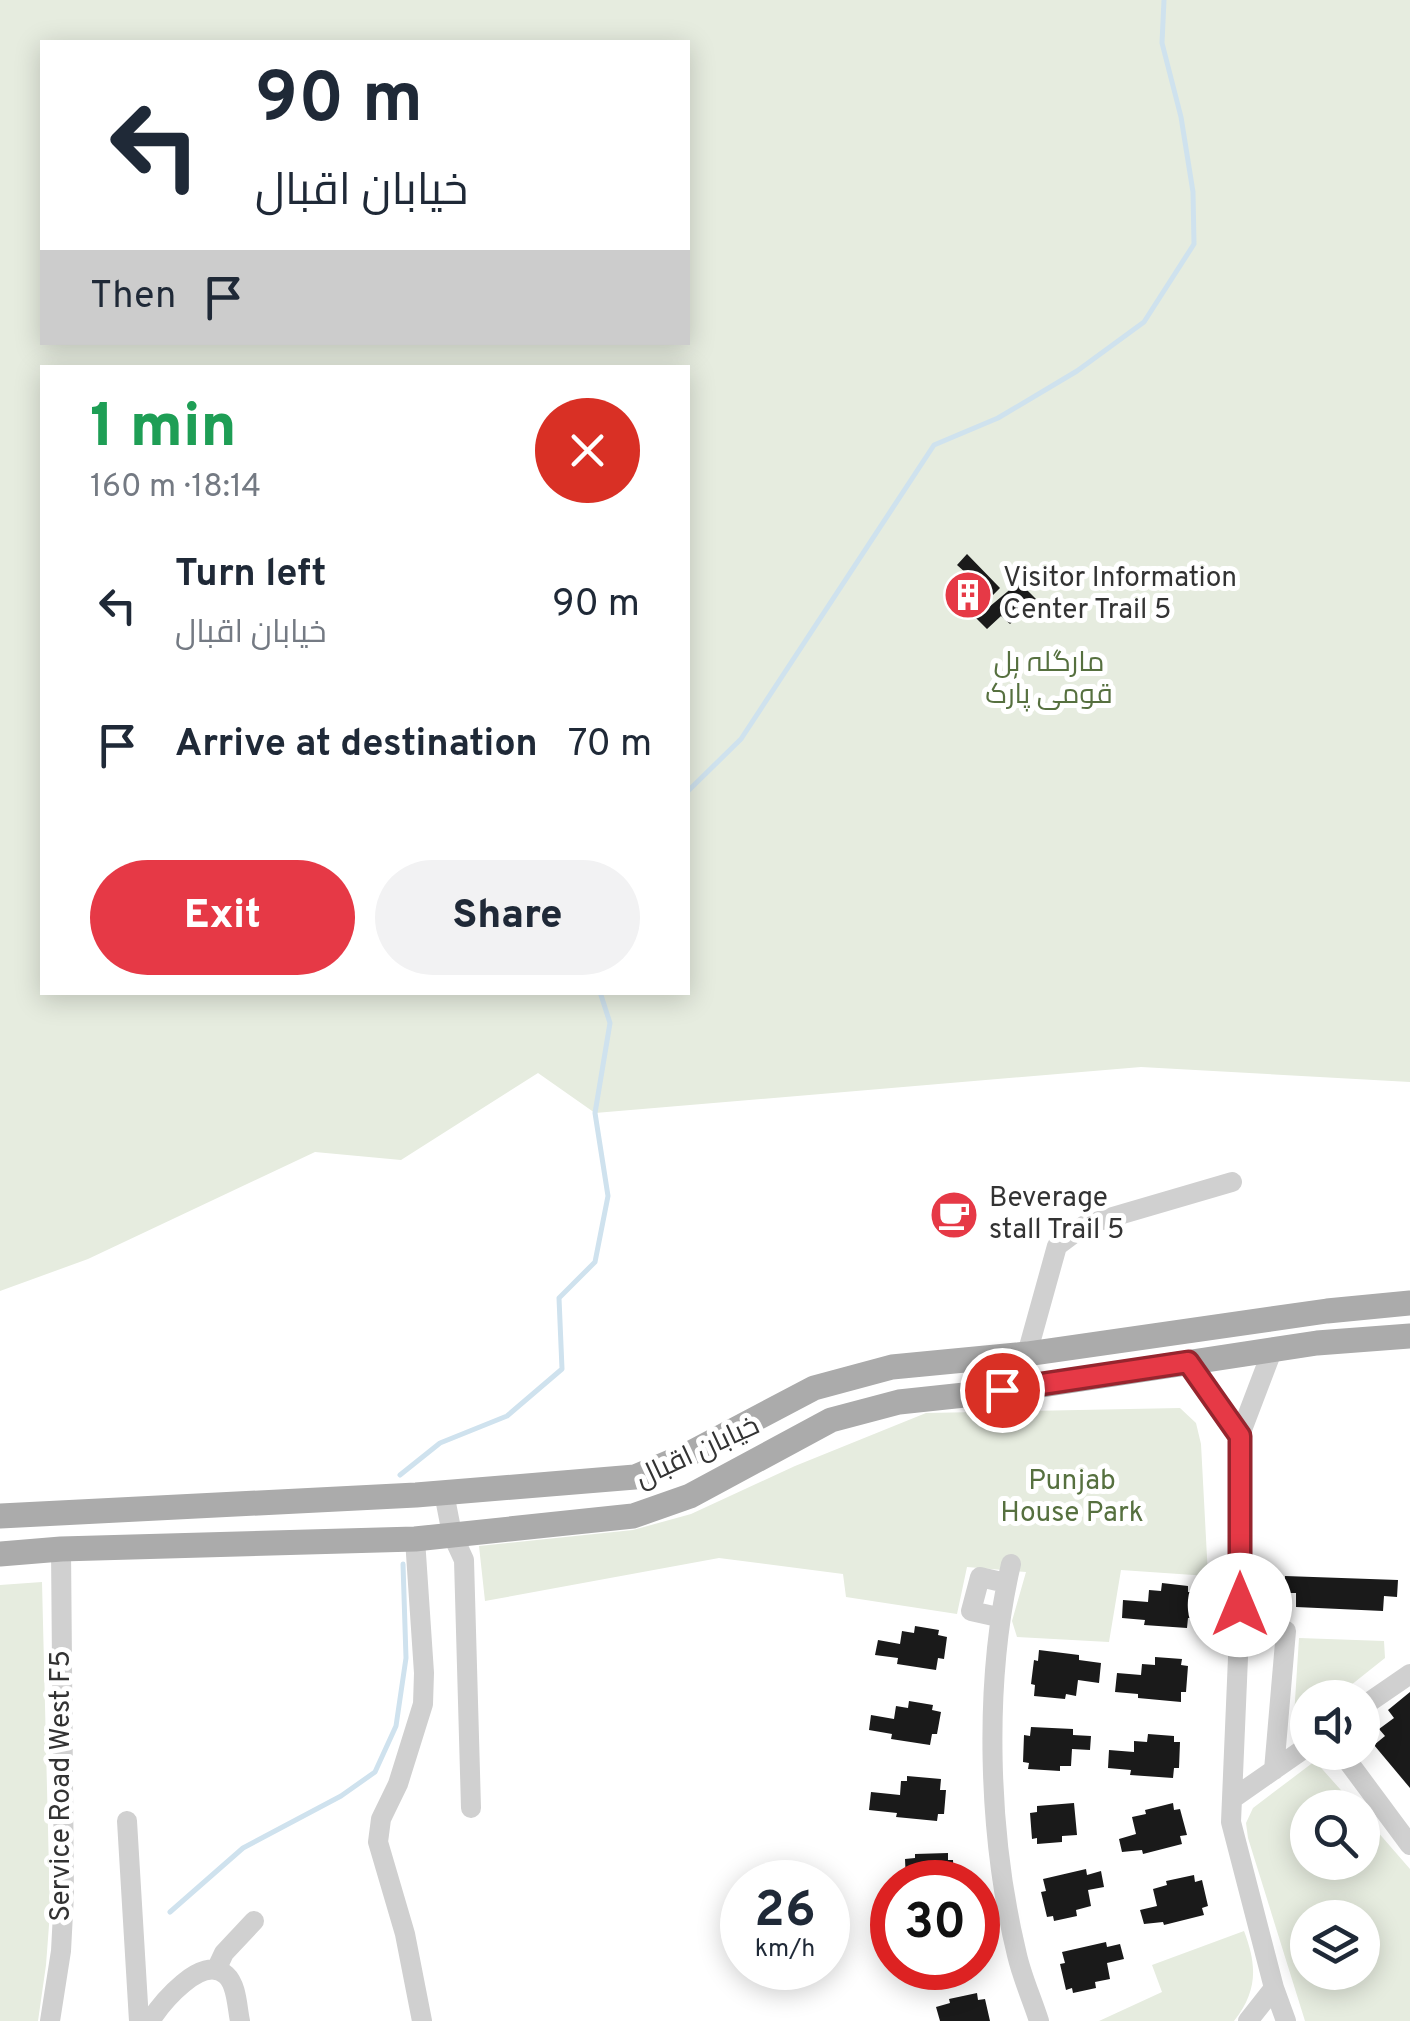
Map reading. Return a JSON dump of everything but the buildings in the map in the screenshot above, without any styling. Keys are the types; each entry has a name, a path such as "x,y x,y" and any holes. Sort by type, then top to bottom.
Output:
{"main road":[{"name":"خیابان اقبال","path":"0,1516 444,1493 635,1476 687,1455 814,1388 892,1367 1027,1354 1327,1311 1410,1303"},
{"path":"1182,1332 1188,1362"},
{"name":"خیابان اقبال","path":"0,1554 415,1539 633,1516 690,1496 830,1420 900,1402 1272,1350 1410,1336"}],"street":[{"path":"1027,1354 1057,1246 1085,1225 1232,1182"},
{"path":"1272,1350 1240,1436 1239,1634 1231,1822 1286,2021"},
{"path":"1188,1362 1240,1436"},
{"path":"444,1493 452,1534 464,1560 471,1808"},
{"path":"415,1539 424,1673 422,1704 398,1784 381,1819 378,1842 405,1934 422,2021"},
{"name":"Service Road West F5","path":"50,2021 62,1951 64,1894 61,1549"},
{"path":"1008,1574 998,1617 993,1770 999,1859 1017,1957 1039,2021"},
{"path":"1274,1770 1286,1632"},
{"path":"1380,1695 1410,1674"},
{"path":"1232,1799 1290,1759"},
{"path":"1354,1770 1410,1845"},
{"path":"127,1821 138,2021"},
{"path":"216,1970 224,1953 254,1921"},
{"path":"150,2021 180,1985 203,1972 216,1970 227,1976 234,1990 240,2021"},
{"path":"1248,2021 1274,1988"}],"green space":[{"name":"مارگلہ ہل قومی پارک","path":"0,0 1410,0 1410,1082 1141,1067 595,1113 538,1073 401,1160 315,1152 88,1259 0,1291"},
{"name":"Punjab House Park","path":"1180,1408 1196,1423 1201,1444 1208,1576 1121,1570 1109,1642 1017,1637 1012,1621 1026,1572 967,1567 957,1614 846,1597 843,1574 719,1558 485,1601 479,1546 633,1530 691,1514 795,1466 926,1413"},
{"path":"42,1582 50,1912 46,1965 38,2021 0,2021 0,1585"},
{"path":"1299,1638 1384,1641 1385,1658 1357,1680 1296,1680"},
{"path":"1303,1770 1323,1770 1341,1790 1290,1790 1290,1880 1380,1880 1380,1835 1410,1869 1410,2021 1305,2021 1295,1990 1380,1990 1380,1900 1290,1900 1290,1973 1246,1823 1253,1808"},
{"path":"1244,1931 1253,1978 1248,1999 1234,2021 1099,2021 1162,1992 1152,1965"}],"waterway":[{"path":"690,789 741,739 934,445 998,418 1077,371 1144,322 1194,244 1193,192 1181,117 1162,43 1164,0"},
{"path":"400,1475 440,1443 507,1416 562,1369 559,1298 595,1262 608,1196 595,1113 610,1023 601,995"},
{"path":"170,1912 243,1848 341,1796 375,1772 396,1726 406,1658 403,1564"}],"place":[{"name":"Visitor Information Center Trail 5","path":"968,595"},
{"name":"Beverage stall Trail 5","path":"954,1215"}],"route":[{"path":"1002,1390 1188,1362 1240,1436 1240,1605"}]}
